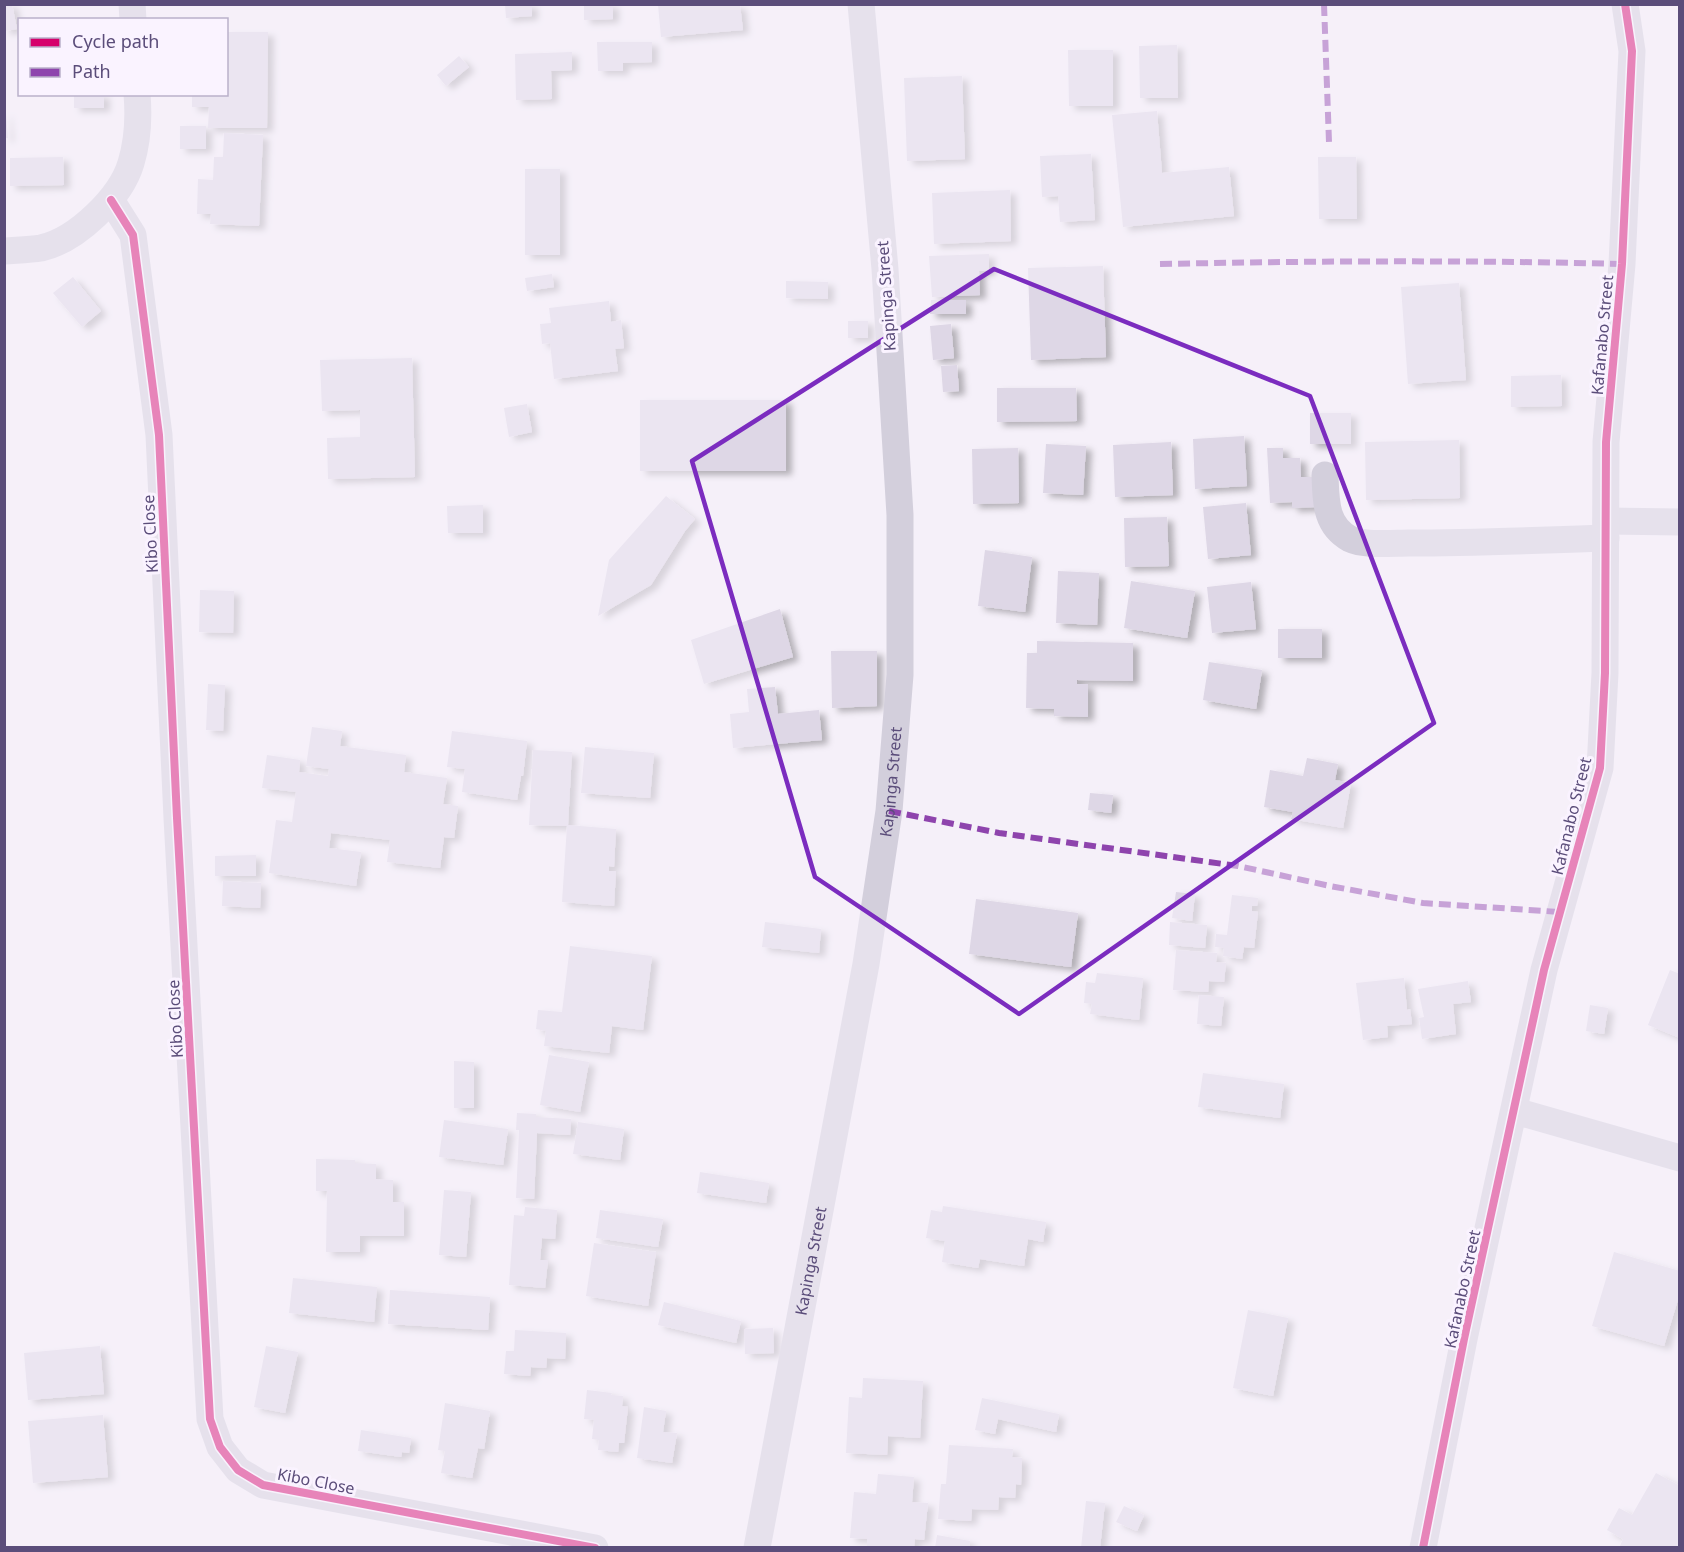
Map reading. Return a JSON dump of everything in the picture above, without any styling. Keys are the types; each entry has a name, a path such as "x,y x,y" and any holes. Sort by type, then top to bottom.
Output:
{"street":[{"name":"Kapinga Street","path":"757,1548 866,964 889,811 900,675 900,515 883,248 861,4"},
{"name":"Kafanabo Street","path":"1423,1548 1464,1339 1544,970 1600,768 1605,673 1606,442 1622,264 1632,51 1625,4"},
{"path":"4,251 43,248 81,229 111,200 131,164 139,123 137,96"},
{"name":"Kibo Close","path":"111,200 133,235 159,435 177,818 210,1419 220,1447 238,1470 263,1485 595,1548"},
{"path":"1325,475 1327,510 1335,526 1352,540 1371,543 1449,543 1680,522"},
{"path":"1515,1111 1680,1158"}],"highlighted area":[{"path":"994,269 1310,396 1434,723 1019,1014 815,877 692,461"}],"building":[{"path":"4,4 12,4 17,29 4,31"},
{"path":"505,4 532,4 532,16 506,18"},
{"path":"584,4 613,4 613,19 584,20"},
{"path":"658,5 740,5 743,30 661,37"},
{"path":"228,32 268,32 267,128 208,128 209,107 192,107 192,96 228,96"},
{"path":"597,42 652,42 652,62 623,63 623,71 598,71"},
{"path":"1177,45 1178,98 1140,98 1139,46"},
{"path":"1068,50 1113,50 1113,106 1069,106"},
{"path":"572,52 572,70 551,71 552,99 516,100 515,54"},
{"path":"459,56 469,67 446,86 437,75"},
{"path":"962,76 965,159 907,161 904,78"},
{"path":"74,96 104,96 104,108 74,108"},
{"path":"1157,111 1162,173 1229,167 1234,216 1123,227 1112,115"},
{"path":"6,113 8,138 5,138"},
{"path":"180,126 206,126 206,149 180,149"},
{"path":"224,133 263,135 259,226 210,224 211,214 197,214 198,179 213,180 214,157 223,157"},
{"path":"1091,154 1095,220 1060,222 1058,196 1042,197 1040,156"},
{"path":"63,157 64,185 10,186 10,158"},
{"path":"1318,157 1356,157 1357,219 1319,219"},
{"path":"525,169 560,169 560,255 525,255"},
{"path":"1010,190 1011,241 934,244 932,193"},
{"path":"989,254 989,270 979,271 980,295 932,297 929,256"},
{"path":"1103,266 1106,357 1031,360 1028,268"},
{"path":"552,274 554,287 527,291 525,278"},
{"path":"73,277 101,311 82,327 53,293"},
{"path":"786,281 828,282 828,299 786,298"},
{"path":"1459,283 1466,380 1408,384 1401,287"},
{"path":"931,300 966,300 966,314 930,314"},
{"path":"609,301 611,322 621,320 624,348 615,349 618,371 554,379 550,343 542,344 540,324 551,323 549,308"},
{"path":"848,321 868,321 868,338 848,338"},
{"path":"951,324 954,358 933,360 930,326"},
{"path":"412,358 415,477 328,479 327,438 360,437 360,410 322,411 320,360"},
{"path":"957,365 959,391 943,392 941,366"},
{"path":"1561,375 1562,406 1511,407 1511,376"},
{"path":"997,388 1076,388 1077,421 997,422"},
{"path":"640,400 786,400 786,471 640,471"},
{"path":"527,404 532,432 509,437 504,408"},
{"path":"1310,413 1351,413 1351,444 1310,444"},
{"path":"1244,436 1247,486 1195,489 1193,439"},
{"path":"1459,440 1460,498 1366,500 1365,442"},
{"path":"1171,442 1173,495 1115,497 1113,445"},
{"path":"1046,444 1086,446 1083,495 1043,493"},
{"path":"1018,448 1019,503 973,504 972,449"},
{"path":"1267,448 1283,448 1283,458 1300,458 1301,477 1315,477 1316,507 1292,508 1292,502 1270,503"},
{"path":"666,496 695,519 651,585 598,616 609,560"},
{"path":"1246,503 1251,555 1208,559 1203,507"},
{"path":"483,505 483,533 448,533 447,506"},
{"path":"1167,517 1169,566 1125,567 1124,518"},
{"path":"985,550 1032,557 1025,612 978,606"},
{"path":"1058,571 1099,573 1097,625 1056,623"},
{"path":"1131,581 1195,591 1187,638 1124,628"},
{"path":"1251,582 1256,629 1212,633 1207,587"},
{"path":"200,590 234,591 233,633 199,632"},
{"path":"780,609 793,657 704,684 691,640"},
{"path":"1278,629 1322,629 1322,658 1278,658"},
{"path":"1037,641 1133,643 1133,681 1077,680 1077,684 1088,684 1088,717 1054,716 1054,709 1026,708 1027,653 1037,653"},
{"path":"831,651 877,651 877,706 832,708"},
{"path":"1209,662 1262,670 1256,709 1203,700"},
{"path":"208,684 225,685 223,731 206,730"},
{"path":"775,687 778,714 819,710 822,740 733,748 730,714 749,712 747,689"},
{"path":"312,727 342,731 340,746 406,755 404,772 447,778 443,804 458,806 454,838 444,837 440,868 387,862 390,840 331,833 329,848 361,852 356,886 269,873 276,820 292,822 296,792 262,788 267,755 300,760 299,772 328,776 329,769 306,766"},
{"path":"452,731 527,741 523,776 521,776 517,800 462,792 465,769 447,767"},
{"path":"585,747 654,753 650,798 581,793"},
{"path":"533,750 572,752 568,825 616,829 614,867 609,866 609,871 616,871 614,906 562,902 567,826 529,825"},
{"path":"1307,758 1338,764 1335,780 1351,783 1343,828 1291,819 1293,812 1264,807 1270,770 1303,776"},
{"path":"1090,793 1113,795 1111,813 1088,810"},
{"path":"256,855 256,876 215,876 215,856"},
{"path":"223,881 261,883 260,908 222,906"},
{"path":"1176,892 1195,894 1192,921 1172,918"},
{"path":"1232,895 1258,898 1257,906 1252,906 1252,911 1258,912 1254,948 1244,947 1242,959 1223,956 1224,948 1215,947 1216,934 1227,935"},
{"path":"976,899 1078,913 1071,967 969,954"},
{"path":"765,922 821,929 819,953 762,947"},
{"path":"1170,922 1207,925 1205,948 1169,945"},
{"path":"570,946 652,956 643,1030 612,1026 609,1053 544,1046 546,1031 536,1029 538,1010 562,1012"},
{"path":"1176,950 1217,953 1216,962 1226,963 1224,982 1209,981 1208,992 1173,990"},
{"path":"1670,970 1680,974 1680,1038 1648,1025"},
{"path":"1097,973 1143,978 1139,1020 1090,1014 1092,1004 1084,1003 1086,982 1095,983"},
{"path":"1404,978 1407,1010 1410,1009 1412,1024 1387,1026 1388,1037 1363,1040 1356,983"},
{"path":"1468,981 1471,1002 1453,1004 1456,1034 1422,1039 1419,1018 1424,1017 1418,989"},
{"path":"1199,995 1224,997 1221,1026 1197,1024"},
{"path":"1590,1005 1608,1008 1604,1034 1586,1031"},
{"path":"549,1055 589,1062 580,1112 540,1105"},
{"path":"454,1061 474,1062 474,1108 454,1108"},
{"path":"1203,1073 1284,1084 1280,1118 1198,1107"},
{"path":"517,1113 536,1114 536,1117 571,1119 570,1135 537,1133 534,1199 516,1198 519,1130 516,1130"},
{"path":"444,1120 508,1129 503,1165 439,1157"},
{"path":"578,1122 624,1129 620,1160 573,1154"},
{"path":"316,1159 355,1160 355,1163 376,1164 376,1179 393,1180 393,1202 404,1202 404,1236 360,1236 360,1252 326,1252 327,1191 316,1191"},
{"path":"700,1172 769,1183 766,1203 697,1193"},
{"path":"444,1190 471,1192 466,1257 439,1255"},
{"path":"943,1206 1046,1222 1043,1242 1028,1239 1024,1266 980,1259 978,1268 942,1262 945,1241 926,1238 931,1210 942,1212"},
{"path":"525,1207 557,1210 555,1239 542,1238 540,1260 548,1260 545,1288 509,1285 514,1215 524,1216"},
{"path":"600,1210 663,1219 658,1247 596,1238"},
{"path":"594,1243 656,1252 648,1306 586,1296"},
{"path":"1614,1252 1680,1271 1680,1293 1664,1346 1592,1326"},
{"path":"293,1278 377,1287 374,1322 289,1313"},
{"path":"390,1290 490,1297 488,1330 388,1324"},
{"path":"664,1302 741,1321 736,1343 658,1325"},
{"path":"1248,1310 1288,1318 1273,1396 1233,1388"},
{"path":"773,1328 774,1353 745,1354 744,1329"},
{"path":"515,1330 566,1333 565,1359 547,1358 546,1368 531,1367 530,1376 504,1374 506,1351 514,1351"},
{"path":"100,1346 104,1394 28,1400 24,1353"},
{"path":"266,1346 298,1352 285,1413 254,1407"},
{"path":"863,1378 923,1381 920,1438 888,1436 887,1455 846,1453 849,1397 862,1398"},
{"path":"587,1390 623,1396 622,1406 628,1407 624,1443 619,1443 618,1452 598,1450 599,1440 592,1439 594,1420 584,1419"},
{"path":"982,1398 1059,1414 1056,1432 998,1419 995,1434 975,1430"},
{"path":"445,1403 490,1411 484,1449 478,1448 472,1478 441,1473 445,1451 438,1450"},
{"path":"644,1407 666,1411 663,1432 677,1433 672,1463 637,1458"},
{"path":"103,1415 108,1477 33,1483 28,1421"},
{"path":"361,1430 411,1438 409,1453 402,1452 401,1457 358,1451"},
{"path":"949,1445 1013,1449 1012,1457 1022,1458 1021,1485 1016,1484 1015,1498 999,1497 998,1510 972,1509 971,1521 938,1519 941,1484 946,1484"},
{"path":"1656,1473 1680,1486 1680,1548 1619,1548 1623,1539 1607,1530 1619,1508 1632,1515"},
{"path":"878,1474 914,1477 912,1502 928,1503 924,1540 915,1539 914,1548 867,1548 867,1539 850,1538 854,1492 876,1494"},
{"path":"1086,1501 1105,1503 1100,1548 1081,1548"},
{"path":"1124,1506 1144,1515 1137,1531 1116,1522"},
{"path":"937,1535 970,1541 969,1548 935,1548"}],"marked path":[{"path":"1324,4 1329,142"},
{"path":"1160,264 1391,261 1622,264"},
{"path":"889,811 999,833 1238,866 1423,903 1560,912"}],"cycle path":[{"path":"1423,1548 1464,1339 1544,970 1600,768 1605,673 1606,442 1622,264 1632,51 1625,4"},
{"path":"111,200 133,235 159,435 177,818 210,1419 220,1447 238,1470 263,1485 595,1548"}]}
